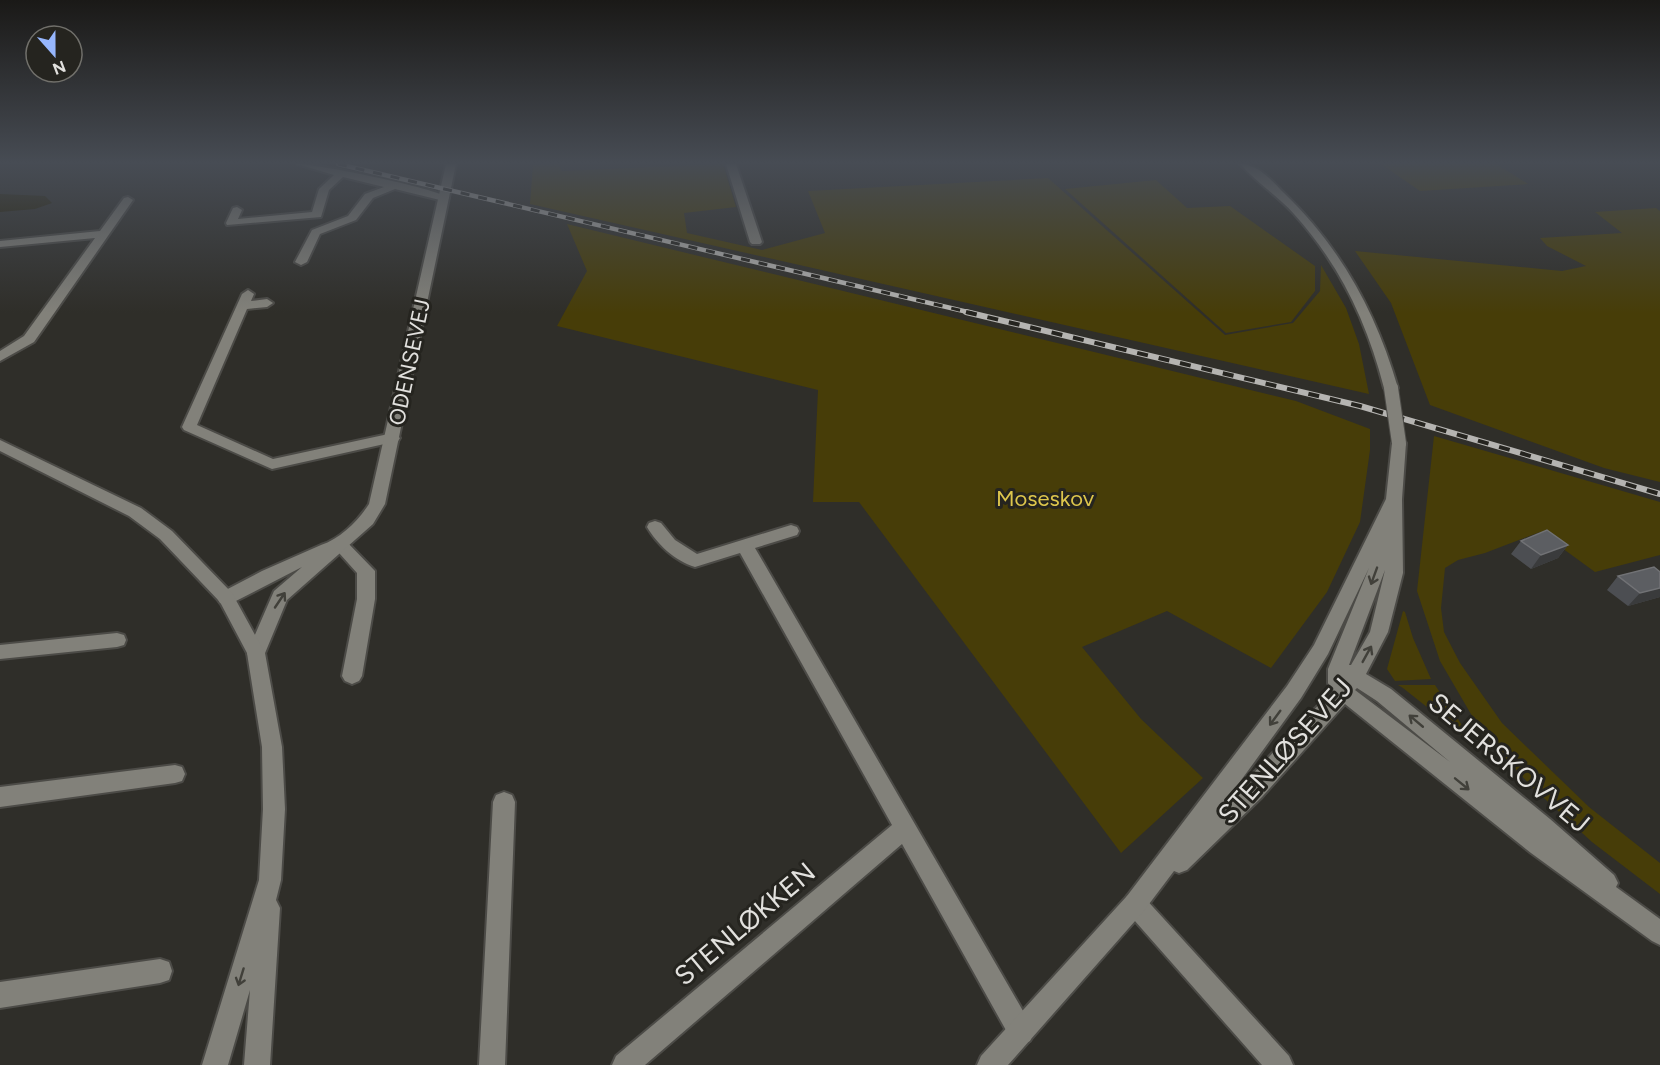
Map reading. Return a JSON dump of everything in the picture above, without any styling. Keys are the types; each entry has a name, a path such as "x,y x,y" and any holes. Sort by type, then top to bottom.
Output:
{"street":[{"path":"0,357 29,339 119,214"},
{"path":"235,214 231,223 317,214"},
{"path":"301,262 316,232 352,219 356,214"},
{"name":"ODENSEVEJ","path":"256,652 280,596 367,520 377,504 441,214"},
{"path":"747,214 756,242"},
{"name":"STENLØSEVEJ","path":"990,1065 1135,904 1211,806 1309,670 1322,650 1394,499 1399,443 1391,388 1377,334 1341,265 1300,214"},
{"path":"0,244 105,234"},
{"path":"267,303 245,300 189,427 272,464 393,438"},
{"path":"0,445 135,512 166,534 226,598 256,652 272,747 274,809 257,1065"},
{"path":"1309,670 1322,667 1345,679 1378,567 1394,499"},
{"path":"655,527 669,544 695,561 791,531"},
{"path":"339,544 366,571 366,599 352,676"},
{"name":"ODENSEVEJ","path":"226,598 268,575 339,544"},
{"path":"745,546 1021,1032"},
{"path":"0,652 117,640"},
{"name":"STENLØSEVEJ","path":"1135,904 1254,790 1345,679"},
{"name":"SEJERSKOVVEJ","path":"1345,679 1384,695 1542,826 1660,932"},
{"path":"0,797 175,774"},
{"path":"492,1065 504,802"},
{"name":"STENLØKKEN","path":"625,1065 904,828"},
{"path":"215,1065 270,880"},
{"path":"1135,904 1280,1065"},
{"path":"0,995 160,971"}],"green space":[{"path":"573,214 684,214 687,233 762,250 825,233 817,214 1088,214 1225,335 1293,323 1320,291 1321,265 1346,308 1359,344 1369,394"},
{"path":"1093,214 1241,214 1315,266 1315,291 1291,322 1226,333"},
{"path":"1597,214 1660,214 1660,482 1604,468 1430,405 1391,303 1355,251 1562,271 1586,266 1547,246 1540,238 1622,233"},
{"name":"Moseskov","path":"567,224 1296,401 1370,429 1370,450 1360,522 1327,592 1271,668 1167,611 1082,647 1141,719 1203,778 1121,853 859,502 813,502 818,390 557,326 587,271"},
{"path":"1434,436 1660,502 1660,555 1595,572 1540,532 1485,553 1458,560 1445,568 1441,608 1444,632 1460,663 1502,723 1589,807 1660,863 1660,894 1592,842 1533,788 1482,733 1440,661 1417,591"},
{"path":"1403,611 1431,679 1395,681 1387,669"},
{"path":"1398,685 1435,685 1476,746 1403,688"}],"building":[{"path":"1547,530 1568,545 1541,555 1521,541"},
{"path":"1654,567 1660,572 1660,588 1640,593 1618,576"}],"railway":[{"path":"549,214 972,313"},
{"path":"966,312 1360,406 1660,494"}]}
